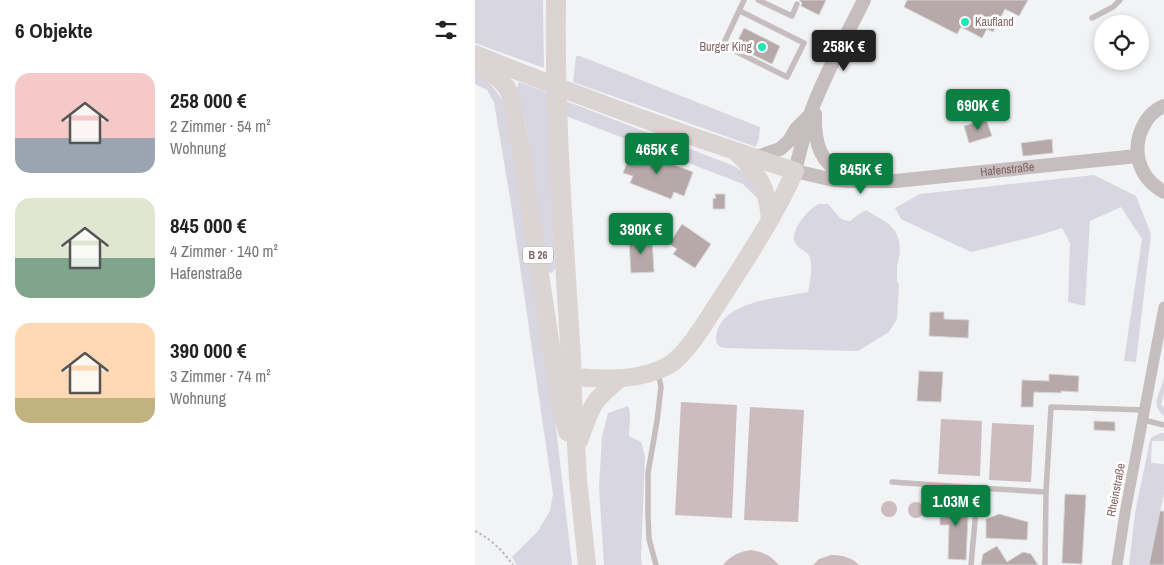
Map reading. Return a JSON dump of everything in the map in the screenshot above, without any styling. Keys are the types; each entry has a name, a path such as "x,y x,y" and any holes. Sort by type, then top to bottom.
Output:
{"highway":[{"path":"556,0 558,121 572,378"}],"main road":[{"path":"475,54 583,97 795,171 747,257 697,333 678,358 671,364 649,373 619,378 572,378"},
{"name":"B 26","path":"475,61 500,80 507,88 511,97 559,398 565,424 577,456"},
{"path":"734,151 756,173 763,184 768,202 769,219"},
{"name":"B 26","path":"572,378 587,565"},
{"path":"577,456 588,416 603,393 619,378"}],"street":[{"path":"795,171 813,108 835,56 864,0"},
{"path":"1164,106 1149,117 1141,128 1137,142 1137,156 1141,168 1147,179 1164,192"},
{"path":"754,158 781,148 789,141 813,108"},
{"path":"813,108 817,144 825,160 835,172 848,181"},
{"name":"Hafenstraße","path":"795,171 829,179 848,181 896,181 1137,156"},
{"name":"Rheinstraße","path":"1117,565 1125,512 1163,314"}],"lane":[{"path":"740,11 804,43 787,77 723,45 745,0"},
{"path":"758,0 791,16 797,4"},
{"path":"1092,18 1113,7 1120,0"},
{"path":"649,373 661,387 648,473 647,516 649,539 657,565"},
{"path":"1045,565 1046,492 1051,406 1144,415 1164,425"},
{"path":"891,482 1046,492"},
{"path":"971,565 978,488"}],"path":[{"path":"475,531 495,544 513,565"}],"shaded area":[{"path":"475,0 543,0 544,68 475,43"},
{"path":"576,56 760,127 756,147 573,82"},
{"path":"475,72 492,87 505,105 549,368 572,565 517,565 512,557 538,531 550,511 553,494 511,204 494,102 487,90 475,84"},
{"path":"519,82 548,93 555,269 552,273 548,272 525,121 517,88"},
{"path":"566,101 734,166 745,173 760,195 756,197 743,184 566,116"},
{"path":"1094,175 1136,196 1151,234 1136,362 1124,361 1142,239 1121,207 1090,221 1085,306 1068,302 1070,243 1062,228 971,252 901,219 895,208 920,194"},
{"path":"820,204 828,204 840,218 850,221 866,210 889,224 895,231 899,240 900,252 897,267 899,285 897,319 889,332 858,351 725,348 717,344 716,338 720,325 739,308 768,299 808,292 811,273 810,257 796,245 794,235 799,224 811,209"},
{"path":"1164,377 1164,393 1161,405 1164,407 1164,416 1157,407 1157,398"},
{"path":"681,402 737,405 732,518 675,515"},
{"path":"628,406 630,416 629,436 641,442 645,456 642,565 604,565 599,487 602,437 608,413"},
{"path":"750,407 804,410 798,522 744,520"},
{"path":"941,419 982,421 980,476 938,474"},
{"path":"992,423 1034,425 1031,482 989,480"},
{"path":"1164,433 1164,441 1152,441 1151,463 1164,464 1164,493 1149,565 1129,565 1135,513 1150,440"},
{"path":"886,501 892,501 897,506 895,515 886,517 881,512 881,506"},
{"path":"913,502 919,502 924,507 922,516 913,518 908,513 908,507"},
{"path":"751,550 767,555 779,565 723,565 735,554"},
{"path":"831,555 846,557 859,565 813,565 819,559"}],"building":[{"path":"799,0 826,0 819,15 801,6 802,3"},
{"name":"Kaufland","path":"907,0 1028,0 1019,16 1005,9 993,32 987,29 982,38 961,27 957,34 904,7"},
{"name":"Burger King","path":"744,28 780,46 772,64 743,50 745,48 736,44"},
{"path":"986,119 992,136 969,143 964,126"},
{"path":"1052,139 1053,153 1023,156 1021,143"},
{"path":"632,149 693,172 684,196 674,192 671,199 630,183 633,176 623,173"},
{"path":"715,194 725,194 725,209 713,209 713,199 716,198"},
{"path":"682,224 711,244 695,268 673,254 677,249 669,244"},
{"path":"652,238 654,272 631,273 629,239"},
{"path":"930,312 944,312 944,319 969,320 968,338 929,336"},
{"path":"919,371 943,372 941,402 917,401"},
{"path":"1049,374 1079,376 1078,392 1034,392 1033,407 1021,407 1022,380 1049,381"},
{"path":"1094,421 1115,422 1115,431 1094,430"},
{"path":"947,493 963,494 962,516 968,516 966,560 948,559 949,525 940,525 940,515 945,515"},
{"path":"1065,494 1086,495 1082,564 1062,563"},
{"path":"1160,511 1164,511 1164,565 1149,565"},
{"path":"999,514 1028,522 1027,540 986,538 986,519"},
{"path":"997,546 1007,562 1023,552 1031,554 1038,565 981,565 983,554"}],"place":[{"name":"Kaufland","path":"965,22"},
{"name":"Burger King","path":"762,47"}]}
